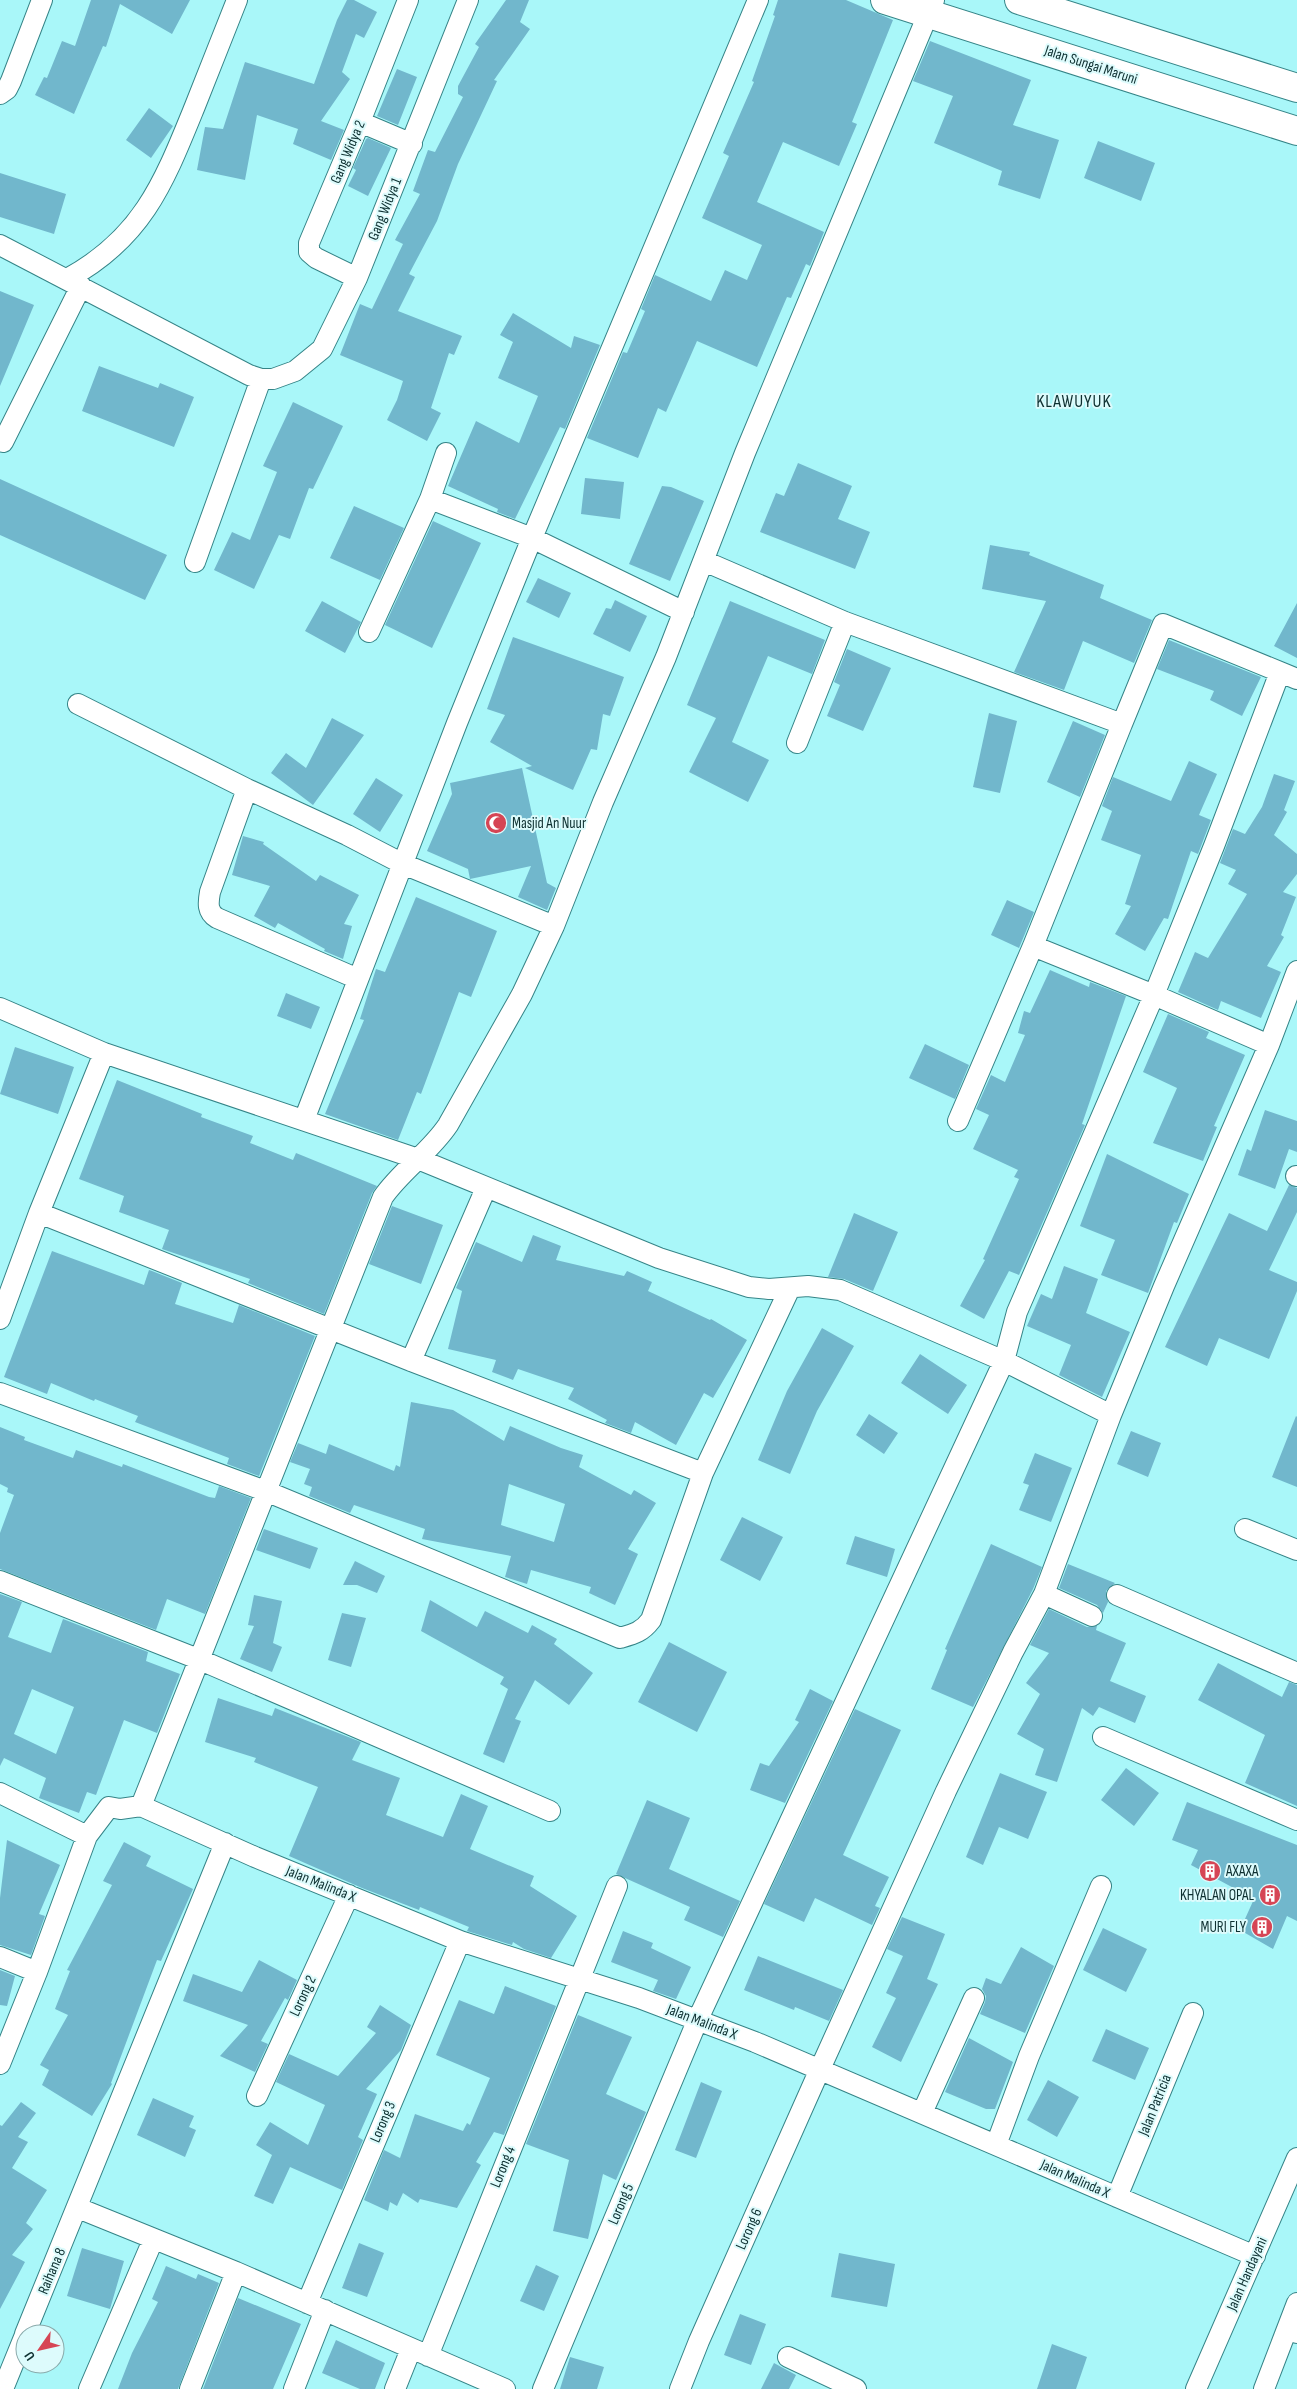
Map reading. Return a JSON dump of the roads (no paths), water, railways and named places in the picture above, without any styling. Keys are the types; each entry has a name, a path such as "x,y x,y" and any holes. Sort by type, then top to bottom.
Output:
{"main road":[{"name":"Jalan Sungai Maruni","path":"886,0 931,7 1297,130"},
{"path":"1018,0 1297,88"}],"street":[{"path":"0,94 11,81 42,0"},
{"path":"3,442 74,283 115,247 137,223 154,198 178,147 237,0"},
{"name":"Gang Widya 2","path":"357,278 316,258 309,252 308,247 408,0"},
{"name":"Gang Widya 1","path":"261,379 287,375 304,366 322,349 357,278 468,0"},
{"path":"304,1120 532,538 758,0"},
{"path":"0,2064 37,1972 87,1836 109,1807 120,1809 141,1806 198,1659 268,1492 383,1197 399,1176 436,1142 448,1125 522,994 554,926 603,802 684,612 745,453 931,7"},
{"path":"360,122 412,144"},
{"path":"0,245 249,376 261,379 195,562"},
{"path":"369,632 430,499 446,453"},
{"path":"430,499 532,538 684,612"},
{"path":"704,561 845,622 1122,724"},
{"path":"797,743 845,622"},
{"path":"958,1121 1033,946 1164,624 1289,676"},
{"name":"Lorong 5","path":"543,2389 698,2019 1004,1361 1017,1312 1154,995 1214,846 1289,676"},
{"path":"78,704 247,789 347,835 403,864 554,926"},
{"path":"247,789 210,892 209,911 217,918 358,979"},
{"path":"1033,946 1154,995 1269,1045"},
{"name":"Lorong 6","path":"680,2389 699,2341 820,2069 946,1792 1013,1652 1044,1594 1111,1415 1164,1286 1269,1045 1297,971"},
{"path":"0,1008 104,1053 418,1159 659,1258 750,1287 790,1288 808,1286 840,1290 1004,1361 1111,1415"},
{"path":"0,1319 39,1213 104,1053"},
{"path":"411,1361 486,1188"},
{"path":"39,1213 411,1361 703,1473"},
{"path":"0,1393 268,1492 620,1638 636,1634 644,1629 651,1620 703,1473 790,1288"},
{"path":"1246,1530 1297,1550"},
{"path":"0,1581 198,1659 550,1811"},
{"path":"1044,1594 1092,1616"},
{"path":"1117,1595 1297,1673"},
{"path":"1103,1737 1297,1820"},
{"path":"0,1793 87,1836"},
{"name":"Jalan Malinda X","path":"141,1806 225,1844 460,1941 579,1978 698,2019 820,2069 1256,2256"},
{"name":"Raihana 8","path":"30,2324 225,1844"},
{"name":"Lorong 4","path":"395,2389 420,2352 617,1886"},
{"path":"996,2145 1029,2056 1101,1886"},
{"name":"Lorong 2","path":"257,2096 349,1895"},
{"name":"Lorong 3","path":"306,2302 460,1941"},
{"path":"0,1957 37,1972"},
{"path":"922,2113 974,1998"},
{"name":"Jalan Patricia","path":"1117,2198 1193,2013"},
{"name":"Jalan Handayani","path":"1196,2389 1256,2256 1297,2158"},
{"path":"78,2208 153,2240 236,2272 500,2388"},
{"path":"89,2389 153,2240"},
{"path":"190,2389 236,2272"},
{"path":"1264,2389 1292,2331 1297,2303"},
{"path":"294,2389 325,2310"},
{"path":"788,2357 856,2389"},
{"name":"Raihana 8","path":"3,2389 15,2360"}],"place":[{"name":"Masjid An Nuur","path":"496,823"},
{"name":"AXAXA","path":"1210,1871"},
{"name":"KHYALAN OPAL","path":"1270,1895"},
{"name":"MURI FLY","path":"1262,1927"}],"district":[{"name":"KLAWUYUK","path":"1074,401"}]}
